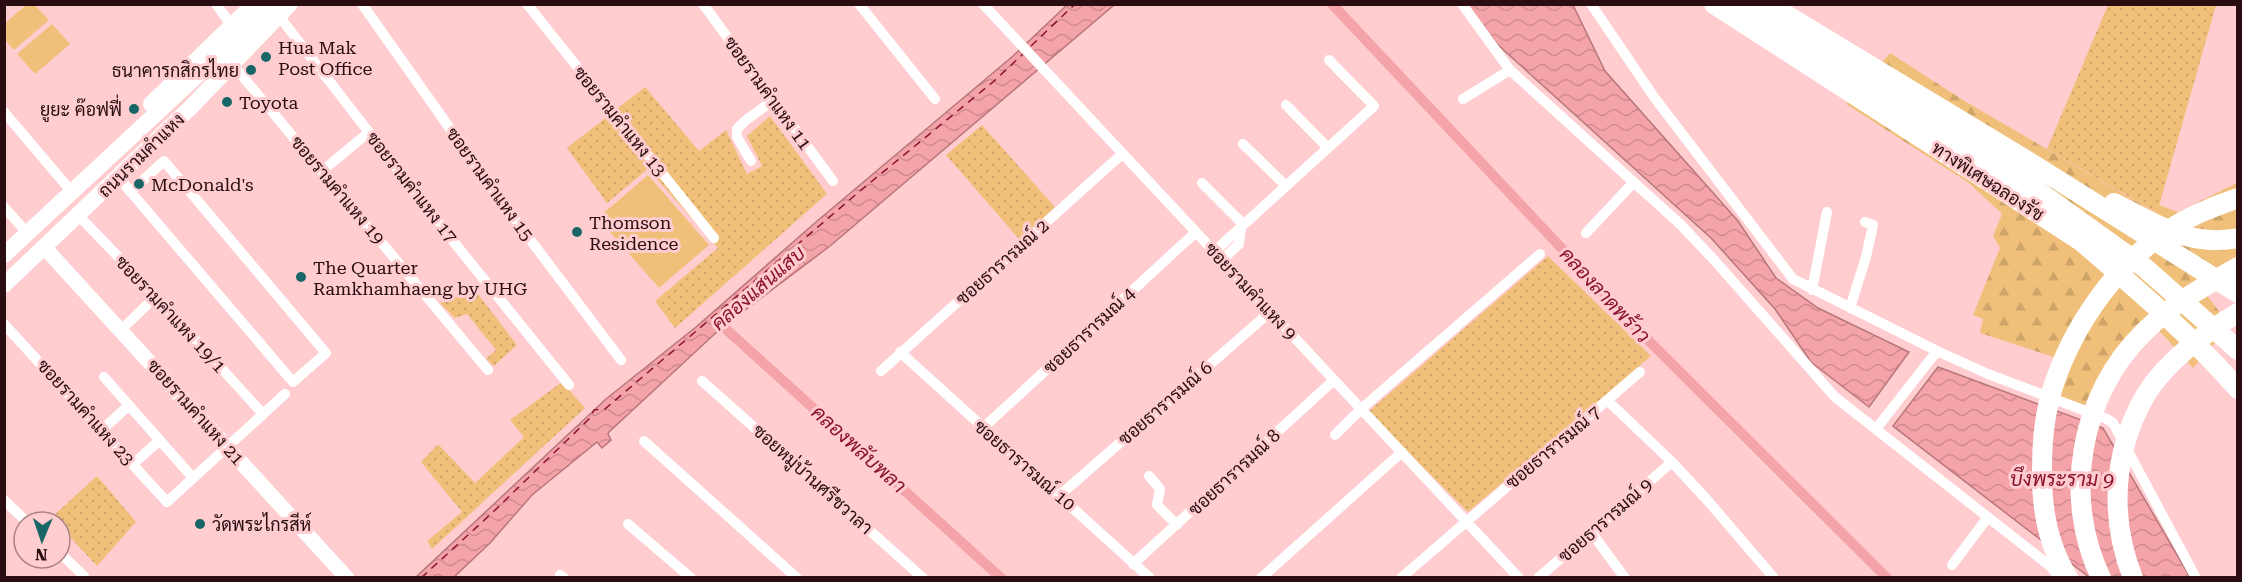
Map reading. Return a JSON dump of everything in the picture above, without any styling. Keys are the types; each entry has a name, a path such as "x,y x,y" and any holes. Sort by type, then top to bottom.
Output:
{"highway":[{"name":"ทางพิเศษฉลองรัช","path":"1714,4 2081,241 2206,355 2238,389"},
{"name":"ทางพิเศษฉลองรัช","path":"1742,4 2048,197 2145,268 2238,350"},
{"path":"1753,4 1783,13 2034,165 2238,293"},
{"path":"2034,165 2176,234 2204,239 2238,238"},
{"path":"2068,578 2058,557 2045,514 2042,453 2053,388 2074,335 2101,295 2137,256 2174,227 2238,198"},
{"path":"2101,578 2087,539 2081,500 2080,473 2086,436 2096,402 2121,358 2144,332 2193,292 2238,267"},
{"path":"2133,578 2123,553 2118,513 2123,450 2130,430 2146,394 2173,361 2238,313"}],"main road":[{"name":"ถนนรามคำแหง","path":"4,242 255,4"},
{"name":"ถนนรามคำแหง","path":"4,285 233,64 279,11"},
{"name":"ถนนรามคำแหง","path":"4,273 279,11"},
{"name":"ถนนรามคำแหง","path":"4,255 279,11"}],"street":[{"path":"216,4 232,27"},
{"name":"ซอยรามคำแหง 15","path":"362,4 504,205 621,360"},
{"name":"ซอยรามคำแหง 13","path":"526,4 714,238"},
{"name":"ซอยรามคำแหง 11","path":"703,4 833,181"},
{"path":"859,4 935,99"},
{"name":"ซอยรามคำแหง 9","path":"983,4 1519,578"},
{"path":"1462,4 1510,70 1681,225 1835,397 2049,566 2060,578"},
{"path":"1591,4 1654,97 1793,279 1988,374 2113,423 2196,578"},
{"name":"ซอยรามคำแหง 17","path":"279,11 369,132 569,385"},
{"path":"1218,256 1242,226 1374,106 1329,60"},
{"name":"ซอยรามคำแหง 19","path":"233,64 488,370"},
{"path":"1463,99 1510,70"},
{"path":"751,161 737,137 738,127 772,100"},
{"path":"1286,105 1328,148"},
{"path":"4,112 66,185"},
{"path":"322,171 369,132"},
{"path":"1243,144 1286,186"},
{"name":"ซอยธารารมณ์ 2","path":"880,370 1122,154"},
{"path":"118,177 130,192 293,382 326,353 164,162 130,192"},
{"path":"1586,233 1634,182"},
{"path":"1202,183 1242,226"},
{"path":"4,207 21,226"},
{"path":"1812,290 1827,212"},
{"name":"ซอยรามคำแหง 19/1","path":"78,215 156,296 262,413"},
{"path":"1850,308 1873,225 1864,222"},
{"name":"ซอยธารารมณ์ 4","path":"982,428 1196,232"},
{"name":"ซอยรามคำแหง 21","path":"44,247 347,578"},
{"path":"1335,435 1540,254"},
{"path":"121,330 156,296"},
{"name":"ซอยธารารมณ์ 6","path":"1060,495 1270,312"},
{"name":"ซอยรามคำแหง 23","path":"4,324 167,502 193,478"},
{"path":"1876,429 1937,351"},
{"name":"ซอยธารารมณ์ 10","path":"900,352 1150,578"},
{"name":"ซอยธารารมณ์ 7","path":"1401,578 1640,372"},
{"path":"104,377 193,478 285,394"},
{"name":"ซอยธารารมณ์ 8","path":"1133,564 1334,380"},
{"name":"ซอยหมู่บ้านศรีชวาลา","path":"702,381 923,578"},
{"path":"1608,400 1672,462 1774,578"},
{"path":"102,430 129,405"},
{"path":"133,464 160,440"},
{"path":"644,441 797,578"},
{"path":"1261,578 1402,452"},
{"name":"ซอยธารารมณ์ 9","path":"1538,578 1672,462"},
{"path":"1149,476 1160,489 1157,505 1177,525"},
{"path":"1952,565 1988,517"},
{"path":"628,524 691,578"},
{"path":"1591,532 1626,578"},
{"path":"72,564 84,576"},
{"path":"2048,578 2049,566"}],"green space":[{"path":"26,5 35,5 49,20 14,50 5,40 5,23"},
{"path":"2108,5 2216,5 2157,213 2047,149"},
{"path":"52,24 70,44 35,74 17,54"},
{"path":"1890,53 1963,100 2156,213 2159,205 2178,212 2237,183 2237,260 2197,282 2230,326 2193,368 2151,322 2089,408 2044,391 2057,358 1980,333 1983,319 1973,315 2000,248 1993,236 2002,214 1969,183 1846,104"},
{"path":"645,87 699,151 726,130 747,174 762,166 747,136 770,116 827,194 675,328 655,301 718,248 648,169 607,203 567,148"},
{"path":"982,125 1055,207 1020,240 946,155"},
{"path":"648,175 709,245 659,288 598,218"},
{"path":"1548,256 1651,356 1468,512 1368,412"},
{"path":"475,290 517,345 494,366 486,359 496,350 467,314 455,318 440,303"},
{"path":"562,382 585,408 432,549 427,541 462,512 421,462 438,444 475,483 524,437 510,420"},
{"path":"97,476 136,522 97,566 72,539 72,510 60,510"}],"water":[{"name":"คลองแสนแสบ","path":"1067,5 1114,5 830,246 720,329 609,432 611,440 602,448 597,442 532,495 490,543 454,577 415,578 606,399 696,327 816,222 1013,56"},
{"path":"1467,5 1573,5 1605,71 1738,221 1776,278 1818,308 1909,352 1869,407 1811,362 1775,309 1711,238 1497,44"},
{"name":"บึงพระราม 9","path":"1938,367 2103,428 2190,577 2089,577 1893,426"}],"waterway":[{"name":"คลองลาดพร้าว","path":"1332,4 1646,338 1887,578"},
{"name":"คลองพลับพลา","path":"717,321 1001,578"}],"ferry route":[{"path":"1031,46 1075,4"},
{"path":"421,578 590,418 594,410 605,409 860,191 993,82 1023,54"}],"place":[{"name":"Hua Mak Post Office","path":"266,57"},
{"name":"ธนาคารกสิกรไทย","path":"251,70"},
{"name":"Toyota","path":"227,102"},
{"name":"ยูยะ ค๊อฟฟี่","path":"134,109"},
{"name":"McDonald's","path":"139,184"},
{"name":"Thomson Residence","path":"577,232"},
{"name":"The Quarter Ramkhamhaeng by UHG","path":"301,277"},
{"name":"วัดพระไกรสีห์","path":"200,524"}]}
